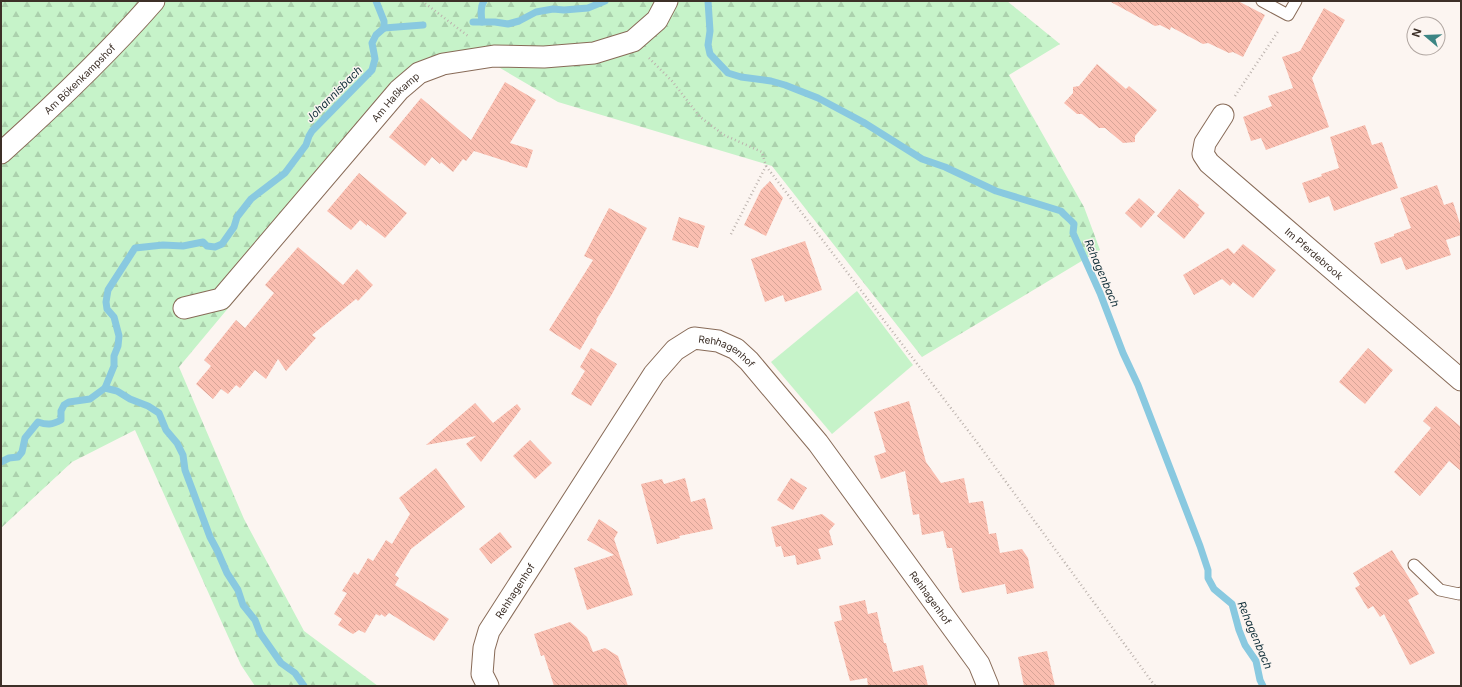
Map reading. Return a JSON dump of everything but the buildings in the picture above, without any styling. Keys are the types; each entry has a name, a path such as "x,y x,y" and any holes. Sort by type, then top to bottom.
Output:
{"street":[{"name":"Am Bökenkampshof","path":"1,153 58,102 135,23 154,1"},
{"name":"Am Haßkamp","path":"184,308 221,299 399,90 419,73 443,64 494,56 544,57 594,52 633,41 657,20 668,1"},
{"name":"Im Pferdebrook","path":"1223,115 1205,143 1203,154 1209,163 1461,380"},
{"name":"Rehhagenhof","path":"488,686 482,674 484,648 488,631 654,374 675,350 694,338 718,341 730,346 736,349 754,367 818,443 979,664 988,686"}],"lane":[{"path":"1262,1 1288,15 1296,1"},
{"path":"1414,565 1440,590 1461,593"}],"path":[{"path":"422,1 494,56"},
{"path":"1223,115 1288,15"},
{"path":"633,41 672,81 700,118 724,135 762,152 766,166 971,434 1155,686"},
{"path":"730,236 766,166"}],"green space":[{"path":"1,1 1007,1 1060,44 1009,75 1084,207 1100,250 922,357 772,166 558,102 495,65 433,75 411,89 179,367 244,519 304,631 378,686 255,686 241,665 135,430 72,462 1,528"},
{"path":"857,291 913,365 832,434 771,362"}],"waterway":[{"name":"Johannisbach","path":"1,462 9,458 18,457 22,452 25,438 38,422 44,424 58,422 61,420 61,411 64,405 69,402 90,399 105,388 114,366 114,356 118,346 119,336 114,317 107,309 106,302 108,290 135,248 163,245 183,246 203,242 207,246 215,247 222,244 234,227 237,217 251,199 285,173 306,145 312,131 372,70 375,59 372,43 376,35 384,28 384,21 376,1"},
{"path":"482,22 481,8 484,1"},
{"name":"Rehagenbach","path":"473,22 495,22 508,24 519,21 536,12 553,9 564,10 588,8 605,1"},
{"name":"Rehagenbach","path":"708,1 710,31 708,45 710,54 728,73 741,77 771,81 818,98 863,122 922,159 945,167 996,191 1061,211 1074,224 1073,233 1100,293 1123,353 1138,385 1200,546 1208,570 1208,578 1214,589 1232,604 1239,630 1245,645 1256,661 1260,680 1263,686"},
{"name":"Rehagenbach","path":"384,28 423,25"},
{"path":"105,388 117,391 159,413 166,430 177,443 183,455 185,470 210,537 227,573 238,590 243,605 255,620 260,633 281,663 295,673 304,686"}]}
